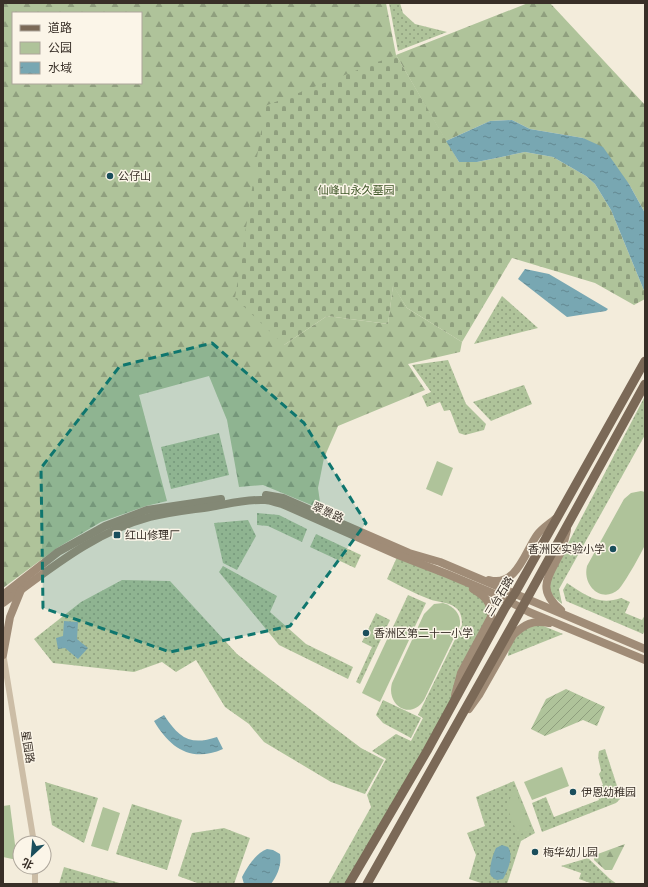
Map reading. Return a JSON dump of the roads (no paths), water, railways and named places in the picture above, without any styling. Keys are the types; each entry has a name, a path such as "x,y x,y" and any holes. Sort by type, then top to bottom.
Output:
{"main road":[{"name":"三台石路","path":"349,884 427,751 508,602 515,594 645,361"},
{"path":"367,884 522,608 644,386"},
{"name":"翠景路","path":"3,595 58,552 105,526 147,510 248,495 265,495 283,498 409,553 440,562 645,649"},
{"name":"翠景路","path":"3,603 62,559 96,539 127,525 168,513 250,500 266,500 282,504 645,660"},
{"path":"473,576 496,582 507,578 517,570 538,534 559,515"},
{"path":"569,617 553,604 546,592 546,580 561,552 570,521"},
{"path":"446,574 473,588 482,595 488,601 491,610 490,621 461,673 452,704"},
{"path":"3,654 10,617 21,590"},
{"path":"456,725 479,695 513,635 519,629 538,621 562,625"}],"street":[{"name":"星园路","path":"3,654 33,835"}],"water":[{"path":"512,120 530,129 583,138 603,147 629,184 645,213 645,293 611,210 595,184 586,176 553,157 525,152 477,162 459,162 446,141 490,121"},
{"path":"525,269 549,274 608,309 606,311 567,317 518,279"},
{"path":"64,621 78,622 77,639 88,648 78,659 65,648 58,649 56,638 63,636"},
{"path":"164,715 169,723 186,738 199,741 217,737 223,749 212,753 201,754 182,750 167,739 154,721"},
{"path":"502,845 508,847 510,851 510,859 503,879 497,880 491,876 490,866 496,848"},
{"path":"267,849 273,850 280,854 280,866 273,881 271,884 244,884 242,877 249,865 255,857"}],"place":[{"name":"公仔山","path":"110,176"},
{"name":"红山修理厂","path":"117,535"},
{"name":"香洲区实验小学","path":"613,549"},
{"name":"香洲区第二十一小学","path":"366,633"},
{"name":"伊恩幼稚园","path":"573,792"},
{"name":"梅华幼儿园","path":"535,852"}],"park label":[{"name":"仙峰山永久墓园","path":"356,190"}]}
